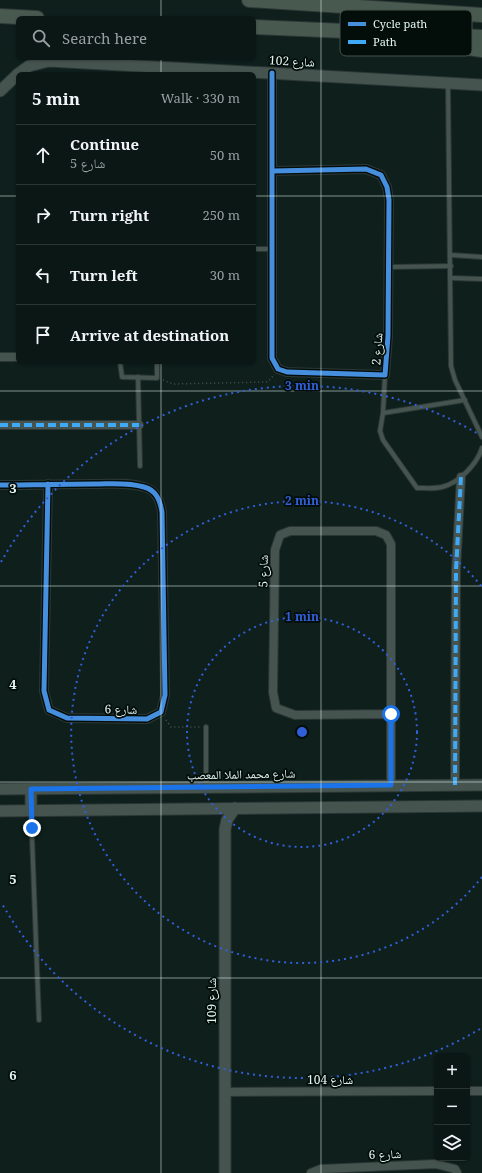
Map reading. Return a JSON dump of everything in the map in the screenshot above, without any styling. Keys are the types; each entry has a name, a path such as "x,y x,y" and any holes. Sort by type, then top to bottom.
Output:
{"highway":[{"path":"249,0 395,10"},
{"path":"472,15 482,16"},
{"path":"0,16 16,17"},
{"path":"0,24 16,23"},
{"path":"256,27 339,31"},
{"path":"472,37 482,37"},
{"path":"472,49 482,50"}],"street":[{"name":"شارع 102","path":"21,72 29,66 49,61 173,71 222,72"},
{"name":"شارع 102","path":"256,73 482,85"},
{"path":"272,73 272,358 278,369"},
{"path":"0,91 16,76"},
{"name":"شارع 2","path":"273,171 366,169 381,175 387,187 389,200 388,336 385,375 287,372 278,369"},
{"path":"0,357 16,357"},
{"path":"0,425 139,424"},
{"path":"455,785 456,570 461,477"},
{"name":"شارع 6","path":"48,484 44,691 49,710 67,718 147,719 161,712"},
{"path":"0,485 123,484 144,487 155,493 160,502 162,512 165,695 161,712"},
{"name":"شارع 5","path":"391,714 295,715 276,708 273,692 275,550 280,535 290,531 376,531 386,535 391,544 391,714 391,785"},
{"name":"شارع محمد الملا المعصب","path":"0,789 482,784"},
{"path":"31,789 31,811"},
{"path":"0,811 482,806"},
{"name":"شارع 109","path":"225,1173 225,829 227,820 235,808"},
{"path":"211,809 221,820 225,829"},
{"path":"470,1091 482,1090"},
{"name":"شارع 104","path":"224,1092 434,1091"},
{"name":"شارع 6","path":"311,1173 321,1169 436,1164 455,1169 457,1173"}],"lane":[{"path":"448,82 451,366 482,436"},
{"path":"256,249 271,249"},
{"path":"451,255 482,258"},
{"path":"389,266 451,266"},
{"path":"451,278 482,279"},
{"path":"120,364 122,377 157,378 157,364"},
{"path":"385,375 383,413 380,431 383,440 417,488 443,487 461,477 479,458 482,448"},
{"path":"138,377 140,466"},
{"path":"383,413 465,400"},
{"path":"206,727 206,788"},
{"path":"31,811 39,1020"}],"path":[{"path":"157,378 173,384 268,382 278,369"},
{"path":"161,712 171,727 206,727"}],"marked path":[{"path":"0,425 139,425"},
{"path":"455,785 456,570 461,477"}],"cycle path":[{"path":"272,73 272,358 278,369 287,372 385,375 388,336 389,200 387,187 381,175 366,169 273,171"},
{"path":"0,485 48,484 125,484 138,485 148,488 157,496 162,512 165,695 161,712 147,719 67,718 49,710 44,691 48,484"}],"route":[{"path":"32,828 31,789 391,785 391,714"}]}
